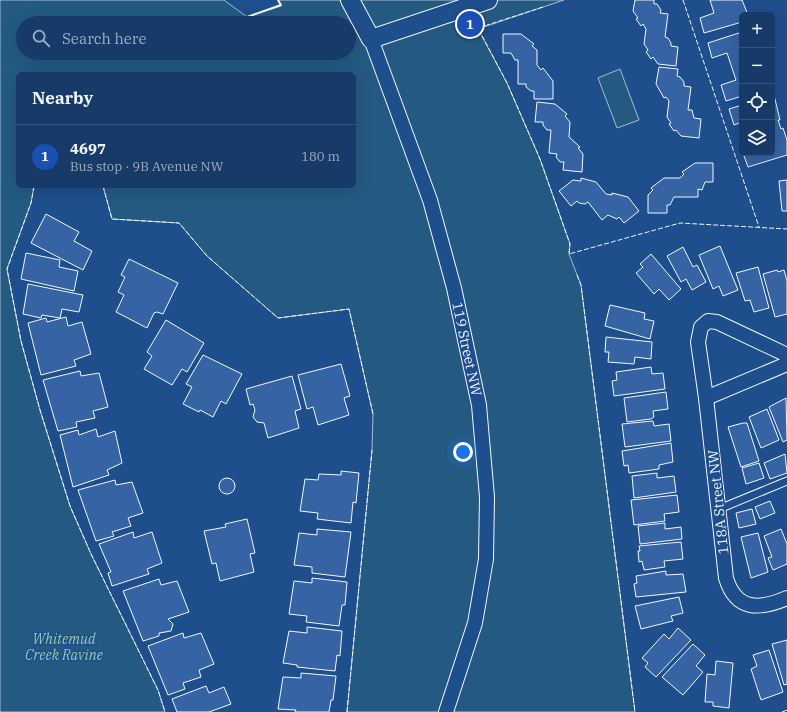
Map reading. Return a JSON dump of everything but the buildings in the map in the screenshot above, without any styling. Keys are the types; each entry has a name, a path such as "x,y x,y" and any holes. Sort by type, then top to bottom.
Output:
{"street":[{"name":"119 Street NW","path":"350,0 371,39 430,200 454,288 479,405 488,497 486,559 475,623 446,712"},
{"path":"371,39 488,0"},
{"name":"118A Street NW","path":"787,355 717,322 708,321 701,327 698,342 728,586 740,602 749,605 759,606 775,603 787,598"},
{"path":"706,398 787,364"}],"lane":[{"path":"719,509 787,481"}],"green space":[{"name":"Whitemud Creek Ravine","path":"0,0 224,0 246,16 16,16 16,60 356,60 356,16 250,16 281,6 278,0 564,0 478,29 507,83 540,159 570,244 569,254 581,285 635,712 347,712 372,450 373,414 349,309 278,318 207,256 179,223 112,219 104,188 356,188 356,72 16,72 16,188 34,188 31,203 7,269 21,341 40,410 70,506 91,554 158,690 165,712 0,712"},
{"path":"620,69 639,120 617,128 598,78"}],"fence":[{"path":"683,0 759,227"},
{"path":"543,7 478,28 507,83 540,159 570,244 569,254 680,223 787,229"},
{"path":"34,188 31,203 7,269 21,341 40,410 70,506 91,554 158,690 165,712"},
{"path":"104,188 112,219 179,223 207,256 278,318 349,309 373,414"},
{"path":"577,275 581,285 635,712"},
{"path":"347,712 372,450"},
{"path":"782,712 787,710"}],"wall":[{"path":"250,16 281,5 278,0"}],"place":[{"name":"4697","path":"470,24"}]}
